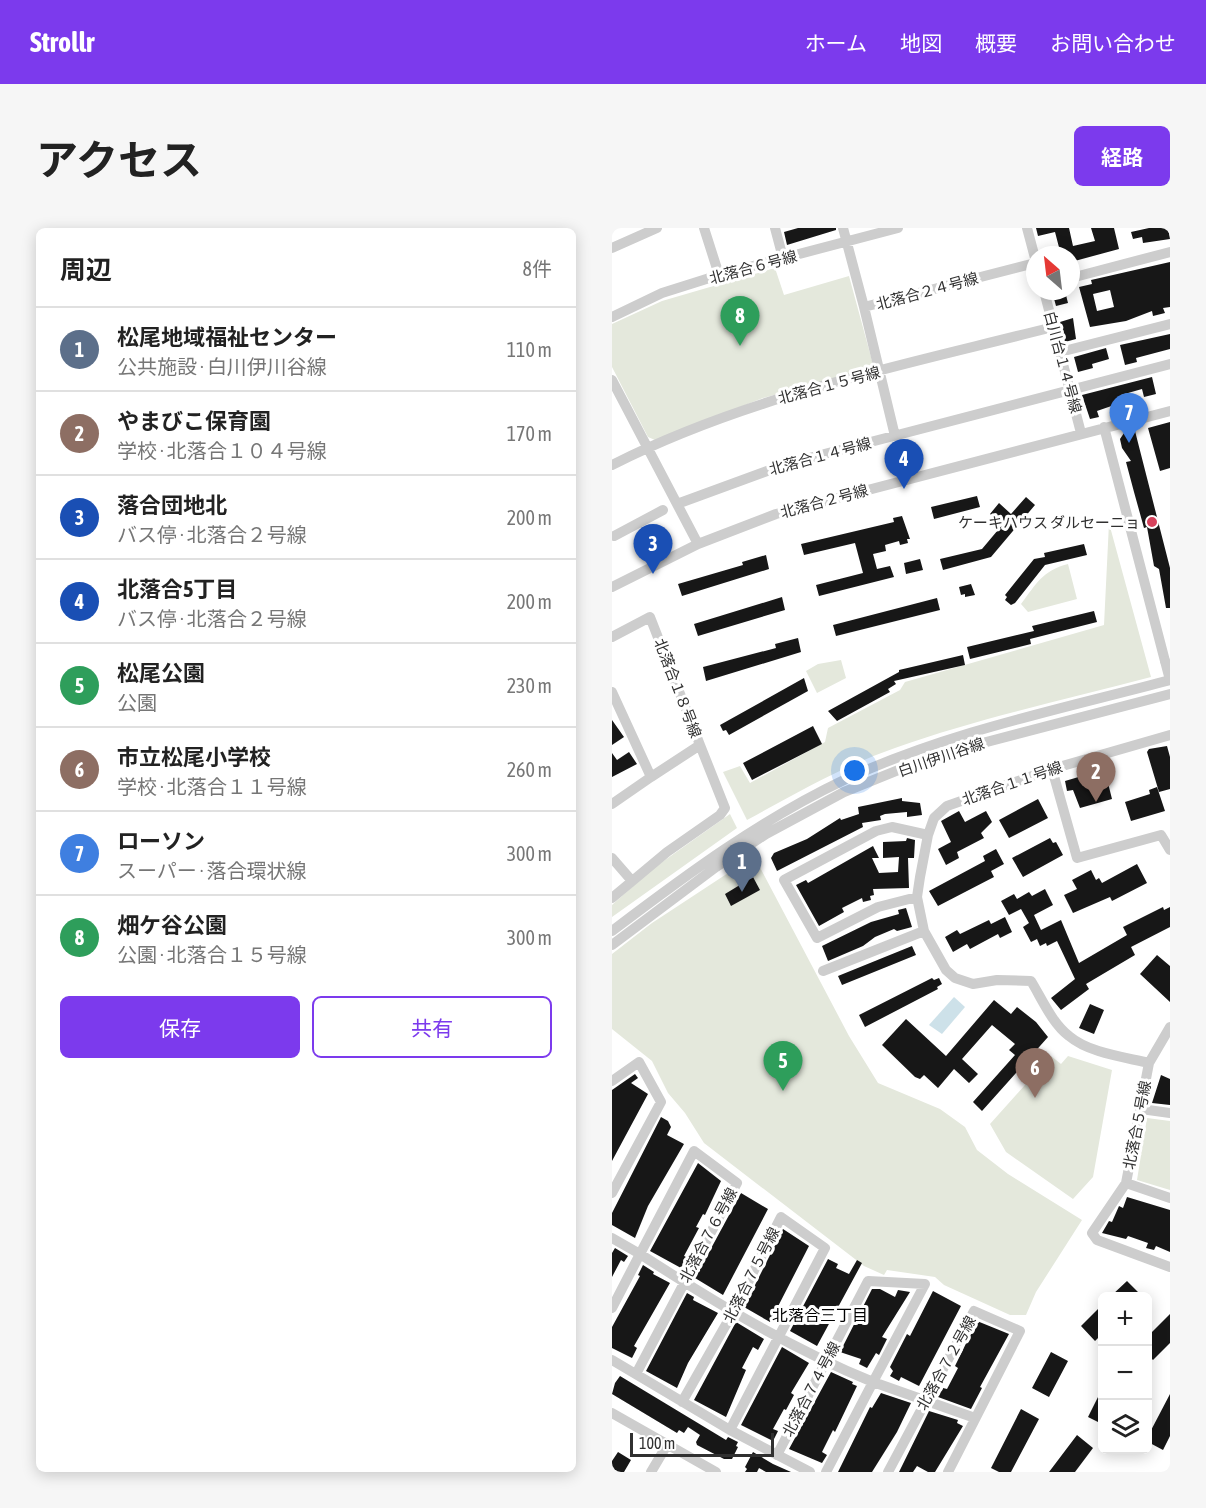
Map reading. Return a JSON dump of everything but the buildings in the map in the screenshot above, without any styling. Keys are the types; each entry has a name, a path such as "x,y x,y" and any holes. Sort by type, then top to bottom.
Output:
{"street":[{"path":"612,248 657,228"},
{"path":"704,228 719,275"},
{"path":"775,228 783,258"},
{"name":"北落合２４号線","path":"843,228 864,307 1026,265"},
{"name":"北落合６号線","path":"612,317 662,293 719,275 898,228"},
{"path":"1027,228 1032,246"},
{"path":"1080,276 1170,252"},
{"name":"白川台１４号線","path":"1046,300 1081,433"},
{"path":"864,307 896,436"},
{"path":"1060,352 1170,324"},
{"name":"北落合１５号線","path":"612,465 647,448 759,404 1053,327"},
{"name":"北落合１４号線","path":"677,504 786,464 1170,364"},
{"path":"612,380 698,544"},
{"name":"北落合２号線","path":"612,586 698,544 776,514 1170,411"},
{"path":"1104,428 1170,680"},
{"path":"613,535 663,510"},
{"name":"北落合１８号線","path":"612,637 650,617 700,745 612,804"},
{"name":"白川伊川谷線","path":"612,931 734,842 844,780 932,744 1170,680"},
{"path":"612,692 616,714 651,777"},
{"name":"白川伊川谷線","path":"612,945 756,840 844,792 933,756 1170,694"},
{"name":"北落合１１号線","path":"1149,1063 1100,1050 1069,1036 1054,1019 1031,981 997,980 973,984 955,978 946,970 924,931 917,897 928,835 934,818 947,806 1052,769 1170,735"},
{"path":"612,898 720,815 725,808 700,745"},
{"path":"1052,769 1077,858 1161,835 1170,850"},
{"path":"917,897 878,907 817,938 784,880 876,831 892,827 928,835"},
{"path":"612,858 632,881"},
{"path":"823,971 924,931"},
{"name":"北落合５号線","path":"1170,1027 1149,1063 1126,1183 1170,1198"},
{"path":"612,1081 639,1062 661,1102 612,1193"},
{"path":"1141,1109 1170,1113"},
{"name":"北落合７６号線","path":"636,1374 737,1183 694,1151 640,1254"},
{"path":"1126,1183 1092,1233 1097,1240 1170,1267"},
{"name":"北落合７５号線","path":"682,1402 732,1314 781,1217 825,1248 730,1430"},
{"path":"612,1238 732,1314 825,1362 873,1382 975,1418"},
{"path":"612,1308 640,1254"},
{"name":"北落合７４号線","path":"777,1455 868,1281 925,1284 873,1382"},
{"name":"北落合７２号線","path":"888,1472 974,1311 1020,1331 948,1472"},
{"path":"612,1360 730,1430 810,1472"},
{"path":"826,1472 873,1382"},
{"path":"612,1413 716,1472"},
{"path":"651,1472 667,1445"}],"shaded area":[{"path":"775,268 784,295 849,276 874,368 763,398 655,440 648,437 612,367 612,324 662,301"},
{"path":"1109,523 1151,677 990,718 926,737 838,772 747,820 723,772 740,766 750,783 825,742 828,728 900,690 905,682 1104,625"},
{"path":"1068,564 1077,599 1028,612 1021,604 1036,584 1052,570"},
{"path":"841,660 846,678 817,693 806,671 818,664"},
{"path":"730,814 737,828 612,917 612,905 651,870"},
{"path":"754,856 849,1036 878,1083 940,1109 965,1127 977,1150 1008,1174 1082,1220 1036,1292 1026,1315 1010,1315 944,1285 935,1277 887,1270 884,1275 864,1266 704,1143 685,1113 668,1093 652,1061 612,1029 612,954 652,923"},
{"path":"954,997 965,1007 942,1034 929,1025"},
{"path":"1051,1056 1061,1064 1068,1056 1112,1070 1093,1177 1073,1199 1006,1152 990,1124"},
{"path":"1147,1118 1170,1121 1170,1190 1137,1180"}],"place":[{"name":"畑ケ谷公園","path":"740,346"},
{"name":"ローソン","path":"1129,443"},
{"name":"北落合5丁目","path":"904,489"},
{"name":"ケーキハウス ダルセーニョ","path":"1152,522"},
{"name":"落合団地北","path":"653,574"},
{"name":"やまびこ保育園","path":"1096,802"},
{"name":"松尾地域福祉センター","path":"742,892"},
{"name":"松尾公園","path":"783,1091"},
{"name":"市立松尾小学校","path":"1035,1098"}],"district":[{"name":"北落合三丁目","path":"820,1315"}]}
